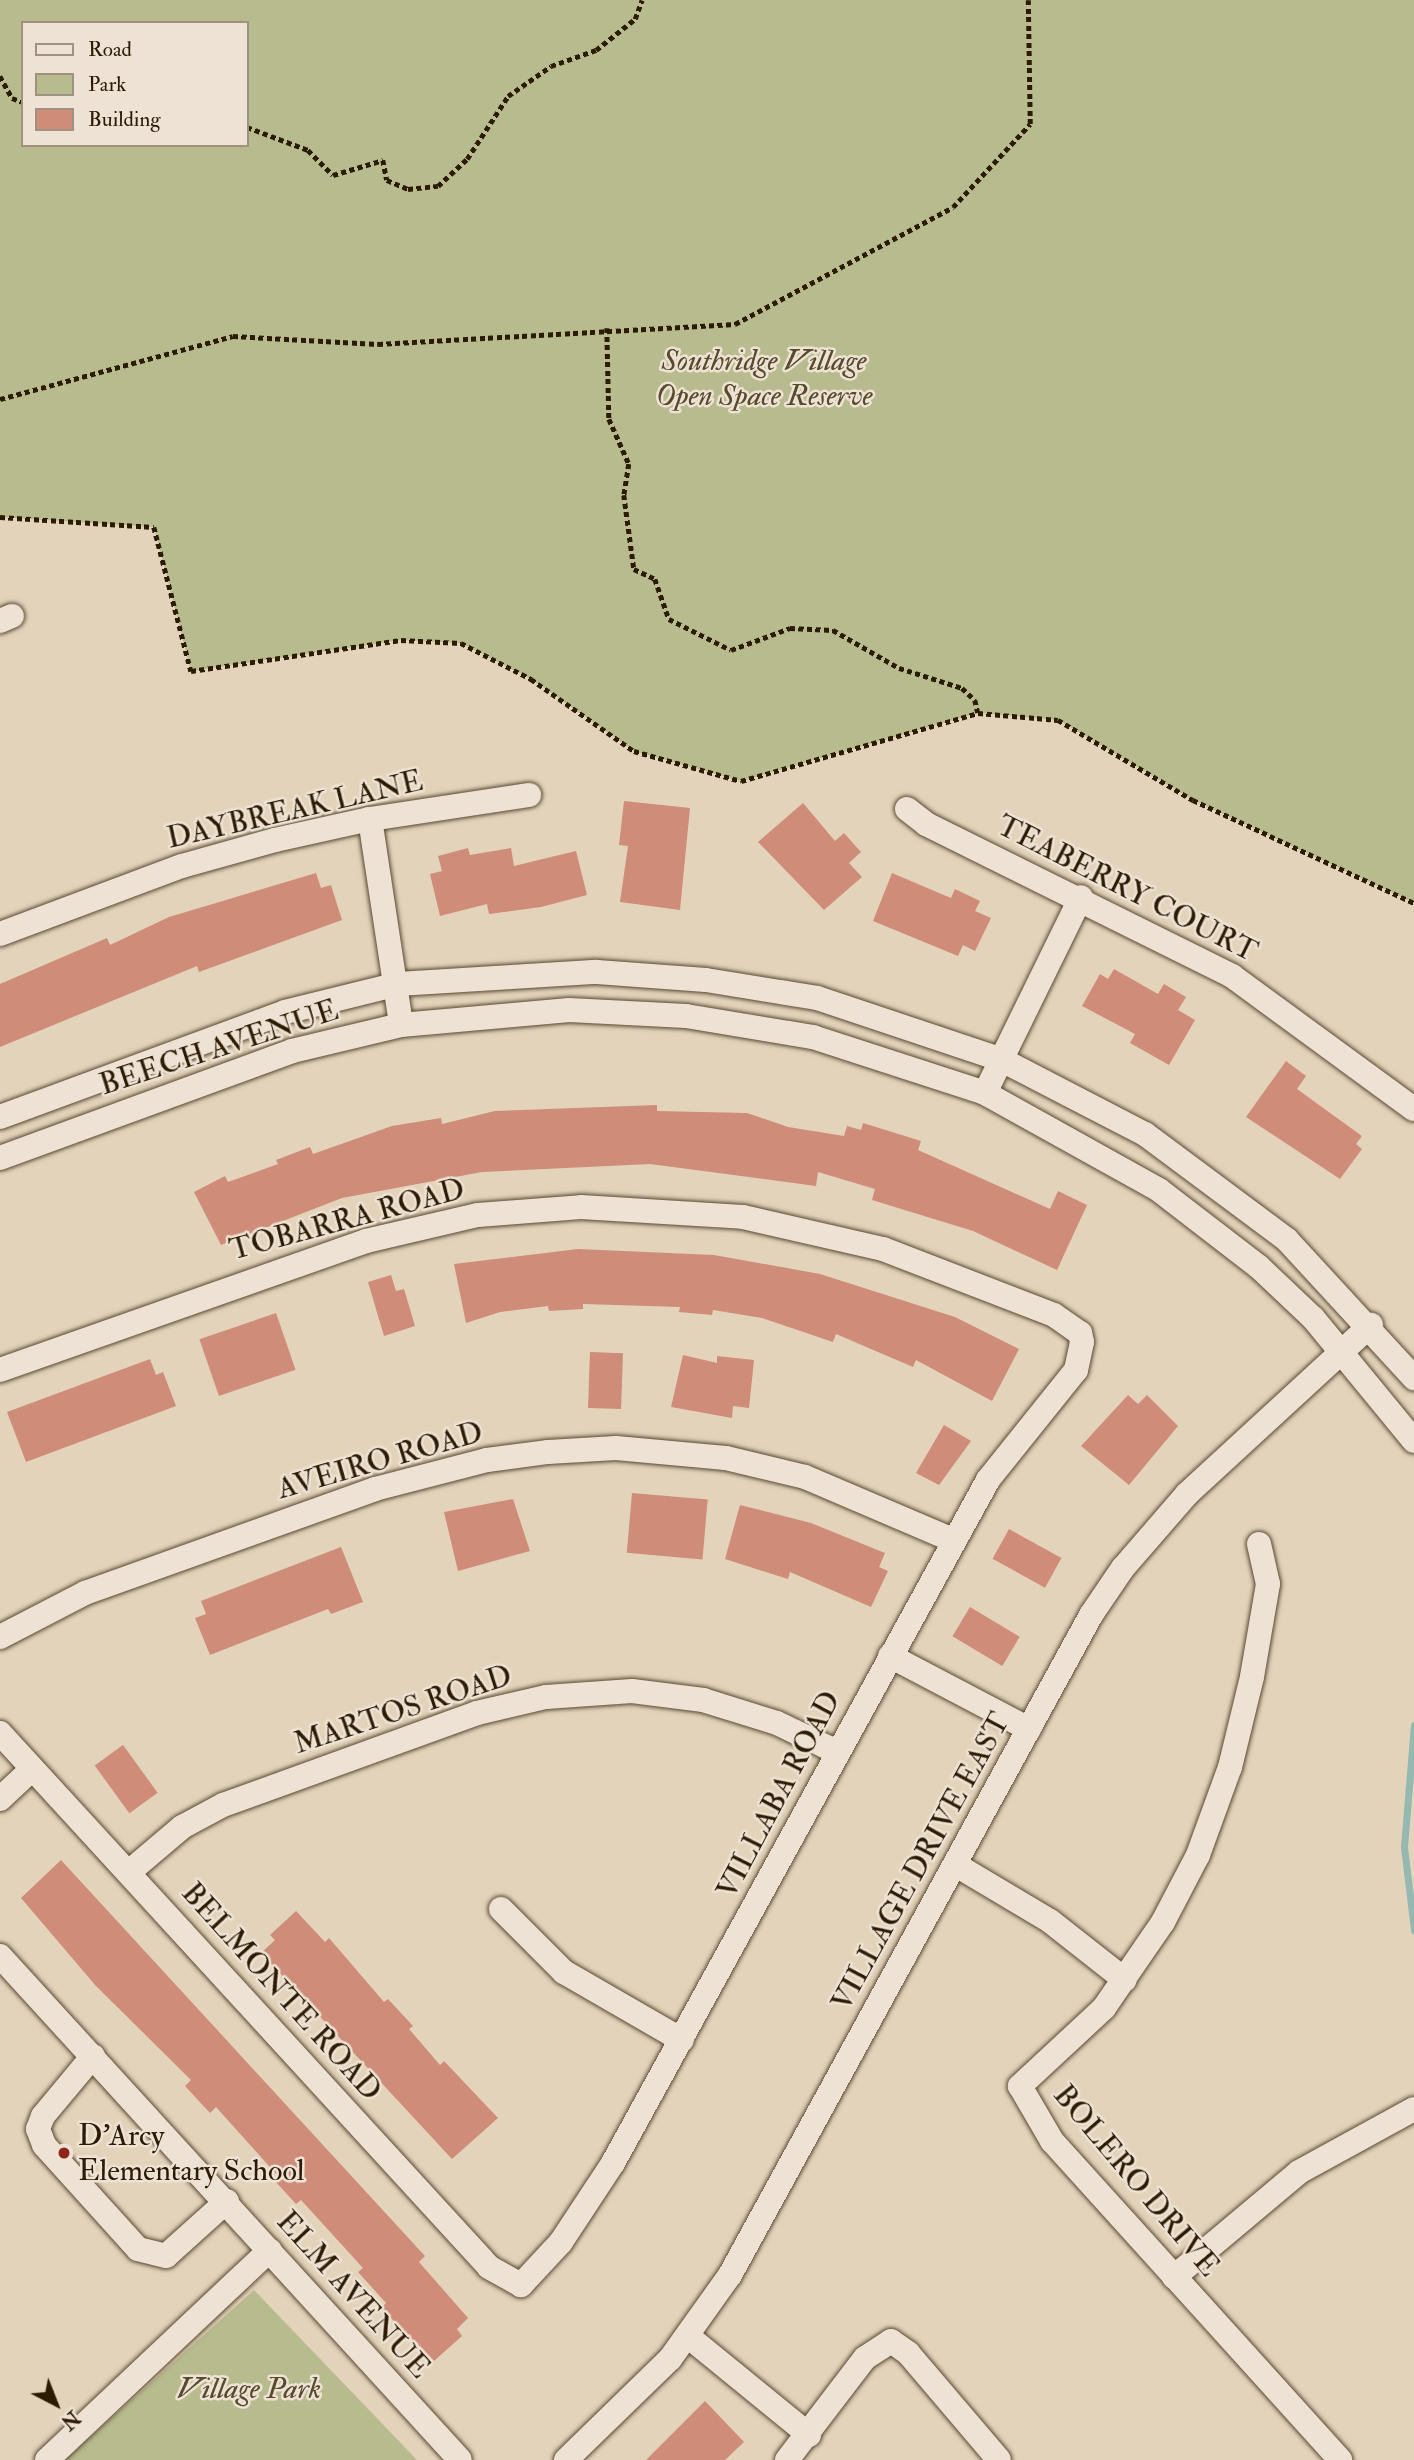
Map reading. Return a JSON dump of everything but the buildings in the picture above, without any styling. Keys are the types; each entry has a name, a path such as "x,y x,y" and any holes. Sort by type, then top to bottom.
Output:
{"street":[{"name":"DAYBREAK LANE","path":"0,934 182,866 370,819 529,795"},
{"name":"TEABERRY COURT","path":"907,809 926,824 1081,897 1233,976 1414,1109"},
{"path":"370,819 398,984 401,1025"},
{"path":"985,1093 1081,897"},
{"name":"BEECH AVENUE","path":"0,1117 234,1029 398,984 597,972 706,980 817,998 1002,1060 1144,1134 1213,1180 1287,1240 1371,1325 1414,1378"},
{"name":"BEECH AVENUE","path":"0,1158 292,1051 401,1025 569,1010 686,1016 813,1037 985,1093 1159,1190 1259,1267 1344,1351 1414,1441"},
{"name":"TOBARRA ROAD","path":"0,1370 353,1245 478,1215 581,1207 743,1217 843,1239 1013,1297 1080,1333"},
{"name":"VILLAGE DRIVE EAST","path":"566,2460 689,2337 749,2243 1091,1615 1142,1544 1196,1486 1371,1325"},
{"name":"VILLABA ROAD","path":"521,2286 543,2266 588,2204 682,2040 954,1540 1028,1422 1076,1370 1080,1333"},
{"name":"AVEIRO ROAD","path":"0,1637 85,1593 375,1489 487,1460 548,1452 616,1448 726,1458 844,1491 954,1540"},
{"name":"BOLERO DRIVE","path":"1259,1544 1268,1584 1230,1767 1181,1890 1125,1980 1079,2035 1020,2086 1052,2141 1340,2460"},
{"path":"890,1656 1029,1729"},
{"name":"MARTOS ROAD","path":"129,1871 182,1827 223,1805 477,1713 546,1697 632,1691 703,1700 777,1723 838,1752"},
{"name":"BELMONTE ROAD","path":"0,1733 489,2267 521,2286"},
{"path":"0,1799 32,1769"},
{"path":"956,1865 1050,1921 1125,1980"},
{"path":"501,1909 564,1972 682,2040"},
{"name":"ELM AVENUE","path":"0,1956 227,2201 460,2460"},
{"path":"93,2056 43,2116 38,2129 44,2145 138,2249 166,2256 227,2201"},
{"path":"1174,2277 1299,2172 1414,2109"},
{"path":"47,2460 270,2250"},
{"path":"689,2337 809,2435"},
{"path":"787,2460 809,2435 865,2358 891,2341 908,2353 999,2460"}],"path":[{"path":"248,127 308,150 333,175 383,160 387,180 408,188 438,186 467,159 508,96 551,66 596,50 635,19 642,0"},
{"path":"0,399 233,335 378,344 607,328 735,324 953,207 1030,124 1028,0"},
{"path":"0,76 12,98 21,101"},
{"path":"607,328 609,419 629,464 625,495 634,569 655,579 670,619 732,650 790,628 833,630 899,668 962,688 975,700 978,713"},
{"path":"0,517 154,527 191,671 401,640 461,643 531,679 634,751 741,781 978,713 1058,720 1193,800 1414,903"}],"green space":[{"name":"Southridge Village Open Space Reserve","path":"0,0 1414,0 1414,903 1193,800 1058,720 978,713 741,781 634,751 531,679 461,643 401,640 191,671 154,527 0,517"},
{"name":"Village Park","path":"254,2290 417,2460 65,2460"}],"waterway":[{"path":"1414,1725 1404,1847 1414,1930"}],"place":[{"name":"D'Arcy Elementary School","path":"64,2153"}]}
